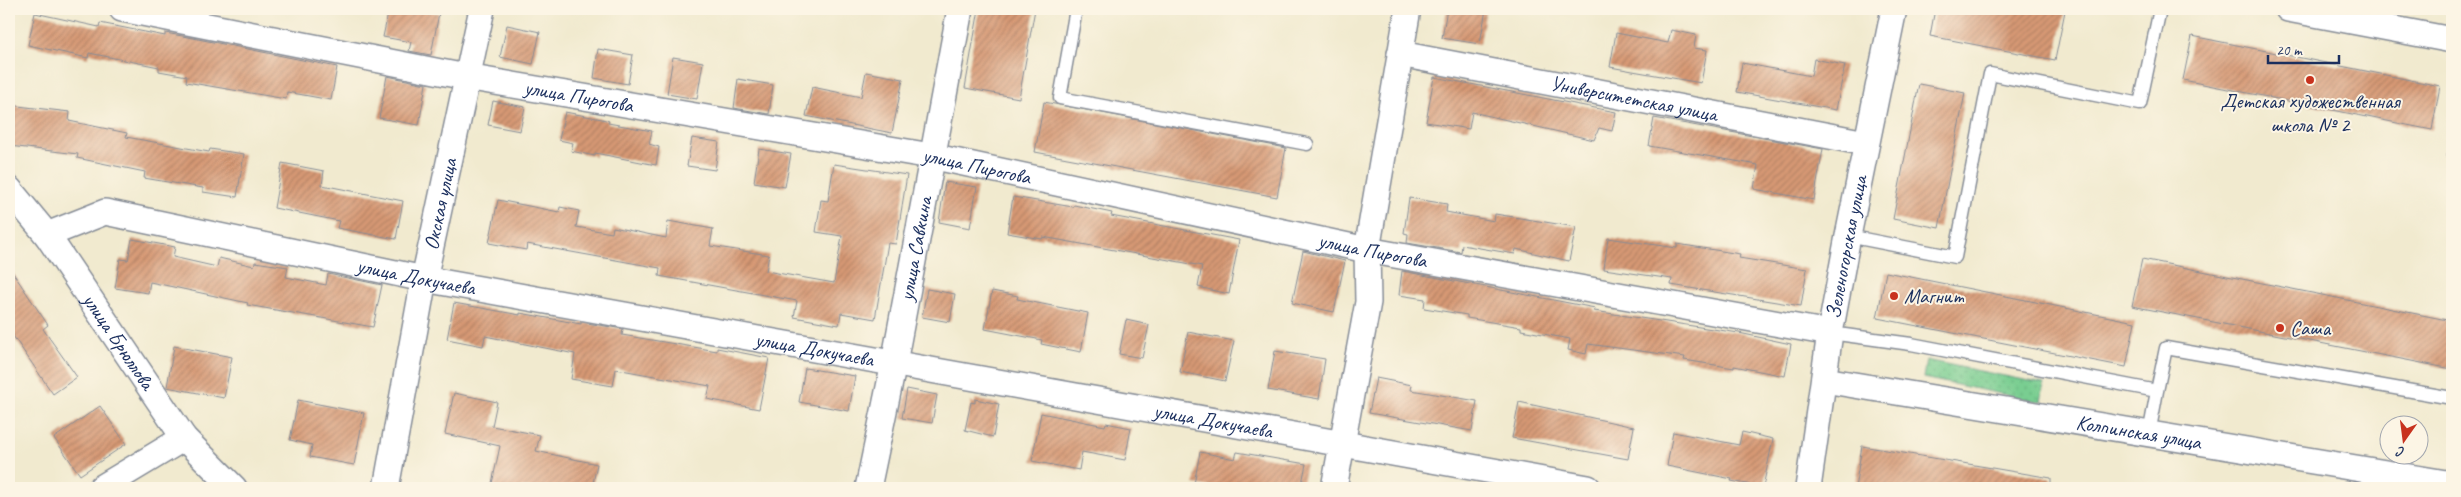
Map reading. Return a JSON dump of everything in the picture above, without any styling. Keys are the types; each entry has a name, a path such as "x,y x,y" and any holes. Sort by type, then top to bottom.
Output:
{"street":[{"name":"улица Пирогова","path":"122,9 466,77 931,156 1367,250 1830,333"},
{"name":"Окская улица","path":"386,488 424,279 482,9"},
{"name":"улица Савкина","path":"868,488 894,363 931,156 960,9"},
{"path":"1334,488 1368,302 1367,250 1408,9"},
{"name":"Зеленогорская улица","path":"1808,488 1830,333 1866,143 1894,9"},
{"path":"2288,9 2351,15 2452,40"},
{"name":"Университетская улица","path":"1400,54 1866,143"},
{"name":"улица Брюллова","path":"9,189 46,235 184,438 234,488"},
{"name":"улица Докучаева","path":"46,235 106,212 424,279 1588,488"},
{"name":"Колпинская улица","path":"1824,380 2149,434 2417,483 2452,484"},
{"path":"101,488 184,438"}],"lane":[{"path":"1076,9 1060,98 1307,144"},
{"path":"1848,236 1955,257 1990,74 2140,104 2160,9"},
{"path":"1830,333 1911,344 2157,391"},
{"path":"2149,434 2166,348 2452,398"}],"path":[{"path":"2452,129 2448,156 2452,167"}],"green space":[{"path":"1926,360 2044,384 2041,402 1923,378"}],"building":[{"path":"389,9 415,9 439,13 431,55 409,51 411,42 383,37"},
{"path":"979,9 1035,9 1019,98 965,88"},
{"path":"1447,9 1486,9 1480,44 1442,38"},
{"path":"1935,9 2052,9 2065,11 2055,60 1930,36"},
{"path":"35,13 99,27 100,23 165,36 165,33 188,37 337,67 331,100 287,92 286,99 186,82 187,76 159,71 159,67 89,53 88,58 28,45"},
{"path":"507,25 540,32 533,64 500,57"},
{"path":"1671,30 1696,35 1694,48 1707,50 1701,83 1610,67 1616,33 1668,43"},
{"path":"2192,36 2440,86 2432,130 2183,80"},
{"path":"598,49 633,55 628,84 594,78"},
{"path":"673,57 703,62 697,99 667,94"},
{"path":"1814,59 1845,65 1836,110 1737,92 1742,63 1811,76"},
{"path":"866,72 903,79 892,133 806,116 812,87 861,97"},
{"path":"387,76 426,84 419,125 379,118"},
{"path":"1434,77 1616,112 1612,131 1599,128 1594,140 1472,112 1469,129 1426,122"},
{"path":"738,79 773,85 769,114 734,108"},
{"path":"1919,84 1965,93 1939,228 1893,219"},
{"path":"493,101 525,107 520,131 488,125"},
{"path":"1044,102 1286,148 1277,197 1035,152"},
{"path":"9,105 70,112 69,121 127,133 126,137 209,152 210,149 244,154 237,197 203,192 203,188 144,178 145,172 77,158 78,154 9,146"},
{"path":"565,112 602,119 609,121 608,123 652,131 649,144 659,147 656,165 595,153 595,156 571,151 573,143 559,140"},
{"path":"1654,118 1823,149 1814,200 1754,189 1758,165 1649,146"},
{"path":"692,138 719,142 715,170 687,166"},
{"path":"759,149 791,154 785,187 754,182"},
{"path":"282,163 324,171 322,185 403,201 396,239 337,228 339,221 274,208"},
{"path":"834,164 907,175 896,244 888,243 875,319 841,313 839,325 794,317 797,301 659,276 660,268 527,244 526,250 489,243 498,200 559,212 560,207 579,211 576,227 612,233 613,227 666,238 668,221 713,229 710,246 769,255 766,271 834,283 842,236 816,232 821,200 828,201"},
{"path":"945,182 977,187 970,228 939,222"},
{"path":"1013,197 1073,207 1074,205 1112,213 1111,216 1239,240 1229,294 1198,287 1202,266 1043,237 1042,239 1007,233"},
{"path":"1409,198 1447,204 1446,212 1494,221 1495,214 1576,227 1569,261 1516,249 1515,254 1462,245 1461,252 1407,243 1408,234 1404,233"},
{"path":"1608,238 1677,248 1677,244 1740,254 1739,258 1807,269 1801,306 1671,285 1672,279 1604,269"},
{"path":"132,239 175,247 173,257 217,267 219,258 254,266 255,262 288,267 286,277 326,285 328,274 382,285 373,327 247,305 248,303 150,282 148,293 115,288 120,259 128,260"},
{"path":"1303,251 1345,261 1334,312 1292,303"},
{"path":"2142,259 2452,321 2452,369 2132,306"},
{"path":"9,267 48,325 43,329 77,377 53,394 9,330"},
{"path":"1402,271 1595,308 1594,311 1739,333 1791,344 1785,376 1734,366 1734,368 1684,360 1685,357 1588,344 1586,354 1568,350 1570,339 1521,330 1521,327 1467,318 1467,315 1424,308 1425,299 1399,295"},
{"path":"1886,272 2135,322 2126,367 1877,318"},
{"path":"927,289 955,294 950,322 922,317"},
{"path":"992,291 1018,296 1017,299 1088,313 1081,352 1041,344 1042,340 985,329"},
{"path":"454,303 520,315 520,313 581,324 581,322 623,329 622,335 717,351 717,348 769,358 759,409 707,399 710,386 616,369 613,386 571,379 575,354 485,336 483,346 447,339"},
{"path":"1126,320 1149,325 1142,358 1119,354"},
{"path":"1188,332 1234,341 1225,381 1180,372"},
{"path":"174,346 232,357 224,398 167,387"},
{"path":"1275,351 1325,359 1319,399 1268,390"},
{"path":"805,368 855,376 849,411 799,402"},
{"path":"1376,378 1412,385 1411,390 1477,401 1472,431 1369,413"},
{"path":"907,389 937,395 932,423 902,418"},
{"path":"454,393 497,402 492,426 540,435 536,451 597,464 592,488 491,488 500,446 445,434"},
{"path":"975,399 999,404 993,437 965,430 971,402 975,403"},
{"path":"298,400 364,413 354,465 310,457 312,445 290,440"},
{"path":"1519,402 1634,427 1628,459 1512,438"},
{"path":"100,406 126,444 80,475 54,438"},
{"path":"1041,413 1105,426 1106,423 1131,428 1125,460 1082,452 1079,470 1032,461"},
{"path":"1673,432 1739,445 1742,432 1773,439 1763,487 1667,466"},
{"path":"1862,446 2051,478 2051,488 1855,488"},
{"path":"1200,452 1235,459 1237,452 1306,464 1301,488 1214,488 1194,484"}],"place":[{"name":"Детская художественная школа № 2","path":"2310,80"},
{"name":"Магнит","path":"1894,296"},
{"name":"Саша","path":"2280,328"}]}
